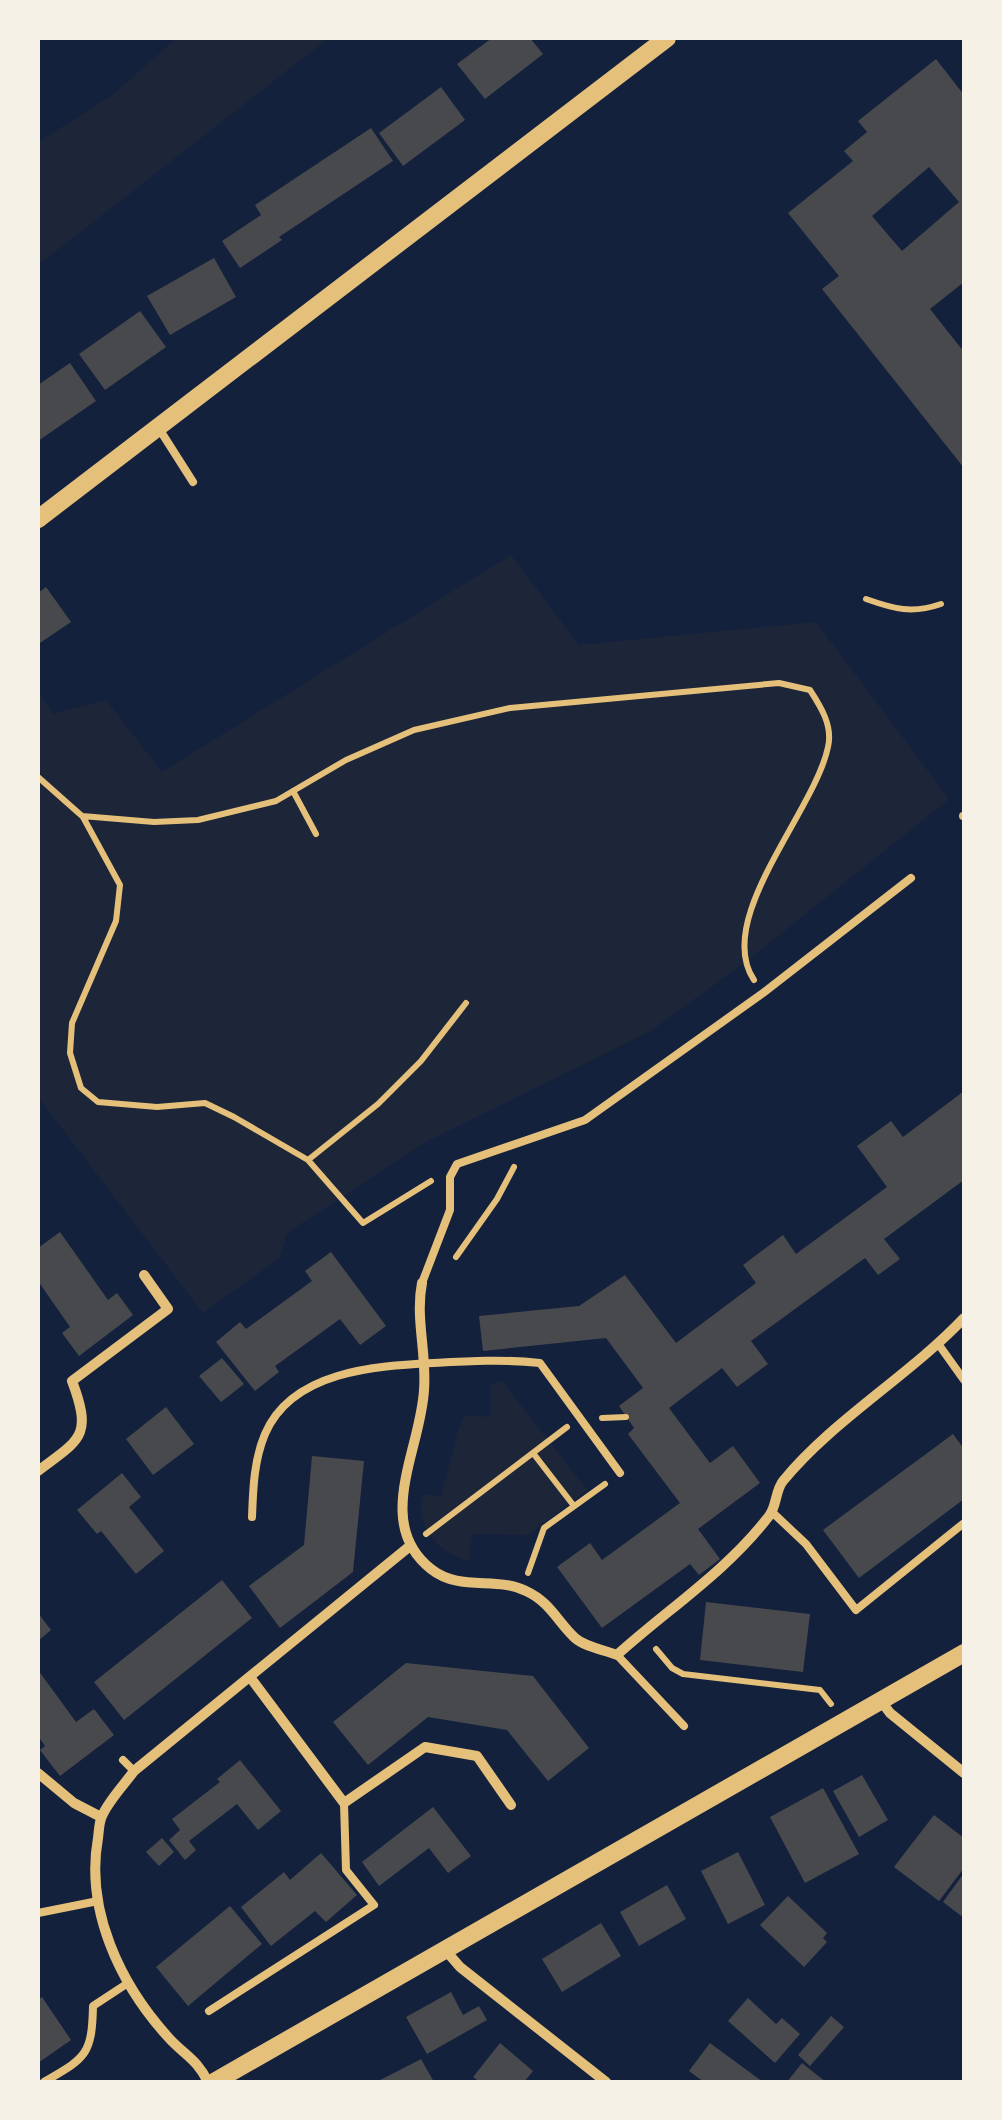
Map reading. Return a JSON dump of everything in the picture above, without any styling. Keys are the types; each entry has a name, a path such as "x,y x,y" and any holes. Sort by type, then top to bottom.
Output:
{"street":[{"path":"38,519 667,38"},
{"path":"38,1471 76,1442 83,1428 80,1402 72,1382 168,1309 141,1271"},
{"path":"422,1283 418,1302 426,1364 424,1396 402,1506 403,1528 410,1546 450,1582 522,1588 548,1603 577,1640 617,1655 713,1576 772,1512 780,1484 856,1411 938,1345 964,1318"},
{"path":"410,1546 134,1771 101,1817 94,1859 98,1901 109,1945 128,1983 169,2038 200,2064 211,2082 447,1952 964,1653"},
{"path":"250,1677 344,1804 424,1747 477,1756 511,1805"},
{"path":"881,1701 890,1713 964,1773"},
{"path":"38,1773 62,1794 101,1817"},
{"path":"447,1952 460,1967 606,2082"}],"lane":[{"path":"158,427 193,482"},
{"path":"422,1283 450,1210 450,1176 457,1164 586,1120 912,878"},
{"path":"938,1345 964,1380"},
{"path":"252,1517 254,1477 266,1431 292,1399 319,1382 381,1365 503,1359 540,1363 620,1474"},
{"path":"772,1512 806,1544 856,1610 964,1523"},
{"path":"617,1655 684,1726"},
{"path":"123,1760 134,1771"},
{"path":"209,2011 374,1905 346,1870 344,1804"},
{"path":"38,1912 98,1901"},
{"path":"44,2082 84,2059 92,2039 92,2006 128,1983"}],"path":[{"path":"866,599 901,611 921,611 941,604"},
{"path":"82,816 154,822 198,820 276,802 346,760 414,730 510,708 779,683 810,690 826,715 829,744 814,787 770,868 748,922 744,964"},
{"path":"38,777 82,816 120,885 116,922 72,1022 70,1053 81,1088 98,1102 122,1106 205,1104 308,1160 363,1223 427,1182 450,1176"},
{"path":"293,791 316,834"},
{"path":"308,1160 378,1104 421,1061 466,1003"},
{"path":"456,1258 497,1199 528,1139"},
{"path":"410,1546 578,1419 626,1417"},
{"path":"533,1453 574,1506"},
{"path":"522,1588 544,1528 620,1474"},
{"path":"642,1632 672,1668 683,1674 820,1690"}],"shaded area":[{"path":"177,38 329,38 38,265 38,142 111,96"},
{"path":"511,555 579,645 816,622 949,799 743,964 649,1032 426,1142 287,1233 280,1258 203,1313 38,1097 38,690 53,714 106,700 162,772"},
{"path":"502,1381 587,1490 528,1535 472,1534 469,1561 448,1552 431,1537 422,1516 423,1494 441,1497 458,1430 466,1415 491,1417 491,1385"}],"building":[{"path":"492,38 530,38 543,54 485,99 457,64"},
{"path":"936,59 964,95 964,282 930,309 964,352 964,468 822,289 839,276 788,213 853,161 844,151 867,132 858,121","holes":["929,167 959,202 902,251 872,216"]},
{"path":"441,87 465,120 403,166 379,133"},
{"path":"371,128 393,161 279,237 282,240 240,268 222,241 261,215 255,205"},
{"path":"214,258 236,297 170,335 147,296"},
{"path":"140,311 166,347 105,390 79,354"},
{"path":"70,363 96,401 38,441 38,385"},
{"path":"46,587 71,622 40,643 38,593"},
{"path":"964,1091 964,1180 884,1239 900,1259 878,1275 865,1258 751,1341 768,1364 737,1387 722,1368 669,1408 710,1463 733,1446 760,1483 698,1529 720,1559 699,1575 690,1564 602,1628 557,1567 590,1543 602,1560 680,1503 628,1434 634,1428 619,1406 643,1388 606,1338 483,1351 479,1316 579,1306 625,1275 676,1343 756,1283 743,1265 783,1235 796,1254 887,1187 857,1146 891,1121 903,1137"},
{"path":"60,1232 108,1300 117,1293 133,1315 79,1356 62,1333 70,1327 38,1281 38,1248"},
{"path":"331,1252 386,1326 360,1345 340,1319 275,1366 279,1372 255,1391 216,1342 240,1322 246,1329 312,1281 305,1271"},
{"path":"222,1358 244,1384 221,1402 199,1376"},
{"path":"166,1407 194,1444 153,1475 126,1439"},
{"path":"953,1434 964,1449 964,1499 859,1578 823,1530"},
{"path":"312,1456 364,1461 353,1572 280,1628 249,1586 304,1545"},
{"path":"122,1473 141,1497 129,1507 164,1551 136,1574 101,1531 97,1534 77,1510"},
{"path":"222,1580 252,1618 124,1720 94,1682"},
{"path":"706,1602 810,1614 803,1672 700,1660"},
{"path":"38,1613 51,1630 38,1641"},
{"path":"406,1663 533,1676 589,1748 548,1781 507,1730 428,1717 368,1765 333,1722"},
{"path":"38,1670 76,1722 94,1709 114,1735 60,1776 40,1750 45,1746 38,1736"},
{"path":"240,1760 281,1811 258,1830 237,1804 189,1841 196,1850 185,1860 169,1840 180,1830 172,1819 220,1782 217,1779"},
{"path":"862,1775 888,1820 859,1837 833,1791"},
{"path":"823,1788 859,1854 805,1883 770,1817"},
{"path":"433,1807 471,1856 448,1873 429,1848 379,1886 362,1862"},
{"path":"934,1815 964,1838 964,1868 939,1901 894,1867"},
{"path":"162,1838 174,1852 159,1866 146,1852"},
{"path":"738,1852 765,1905 728,1924 701,1871"},
{"path":"321,1853 357,1895 326,1922 315,1911 271,1946 241,1907 284,1872 290,1880"},
{"path":"964,1873 964,1918 943,1902"},
{"path":"667,1885 686,1919 639,1946 620,1912"},
{"path":"788,1896 827,1933 823,1938 827,1942 804,1967 760,1925"},
{"path":"230,1906 262,1944 188,2006 156,1967"},
{"path":"601,1923 621,1956 562,1992 542,1959"},
{"path":"451,1992 463,2015 479,2006 487,2020 427,2054 406,2017"},
{"path":"42,1997 71,2040 38,2063 38,2000"},
{"path":"748,1998 776,2024 782,2018 800,2034 775,2063 728,2021"},
{"path":"831,2016 844,2027 810,2066 798,2055"},
{"path":"500,2043 533,2071 524,2082 480,2082 473,2077"},
{"path":"710,2043 763,2082 704,2082 689,2071"},
{"path":"421,2059 434,2082 376,2082 394,2073"},
{"path":"802,2063 826,2082 787,2082"}]}
